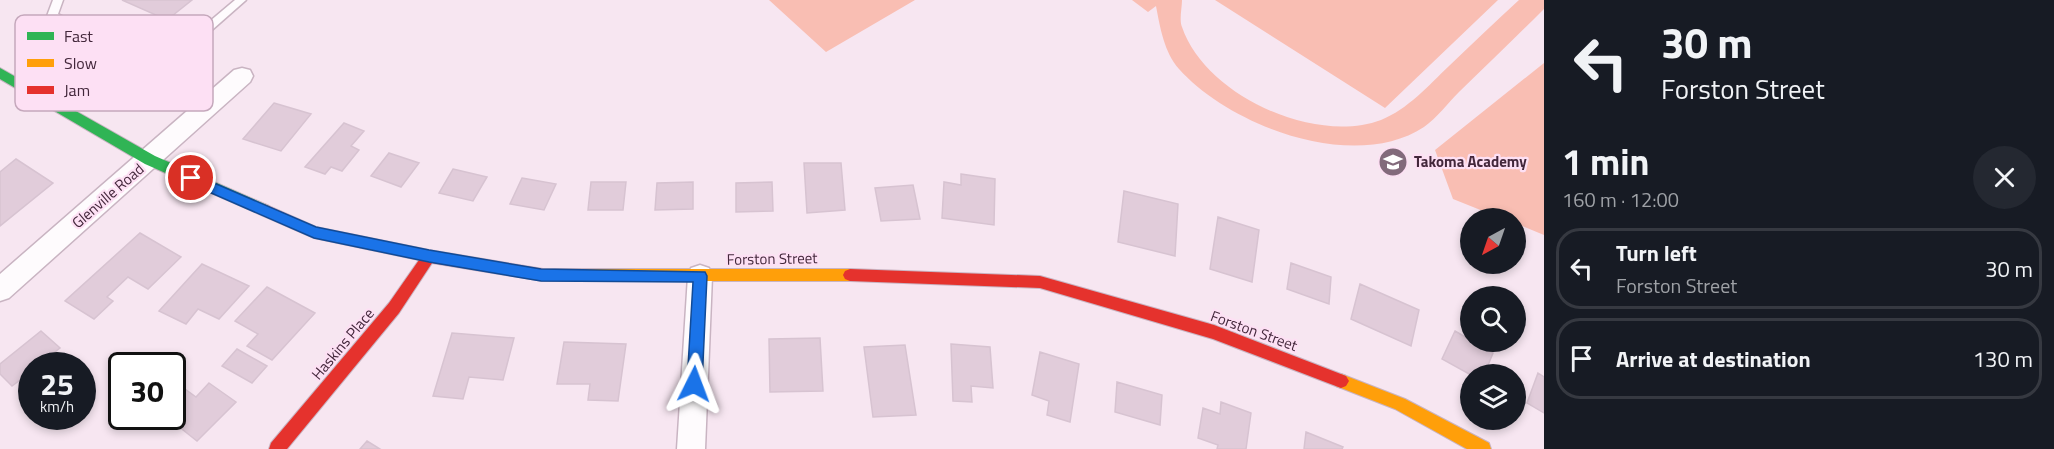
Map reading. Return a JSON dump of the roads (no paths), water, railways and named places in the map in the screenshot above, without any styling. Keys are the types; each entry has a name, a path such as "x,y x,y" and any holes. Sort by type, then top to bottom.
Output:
{"street":[{"name":"Forston Street","path":"0,74 15,83"},
{"name":"Glenville Road","path":"213,102 242,76"},
{"name":"Forston Street","path":"65,111 150,160 314,232 429,256 541,275 862,275 1040,282 1214,332 1400,404 1483,449"},
{"name":"Glenville Road","path":"0,290 204,111"},
{"name":"Haskins Place","path":"277,449 394,308 429,256"},
{"path":"691,449 700,276"}],"lane":[{"path":"52,15 58,0"},
{"path":"213,24 241,0"}],"place":[{"name":"Takoma Academy","path":"1393,162"}]}
